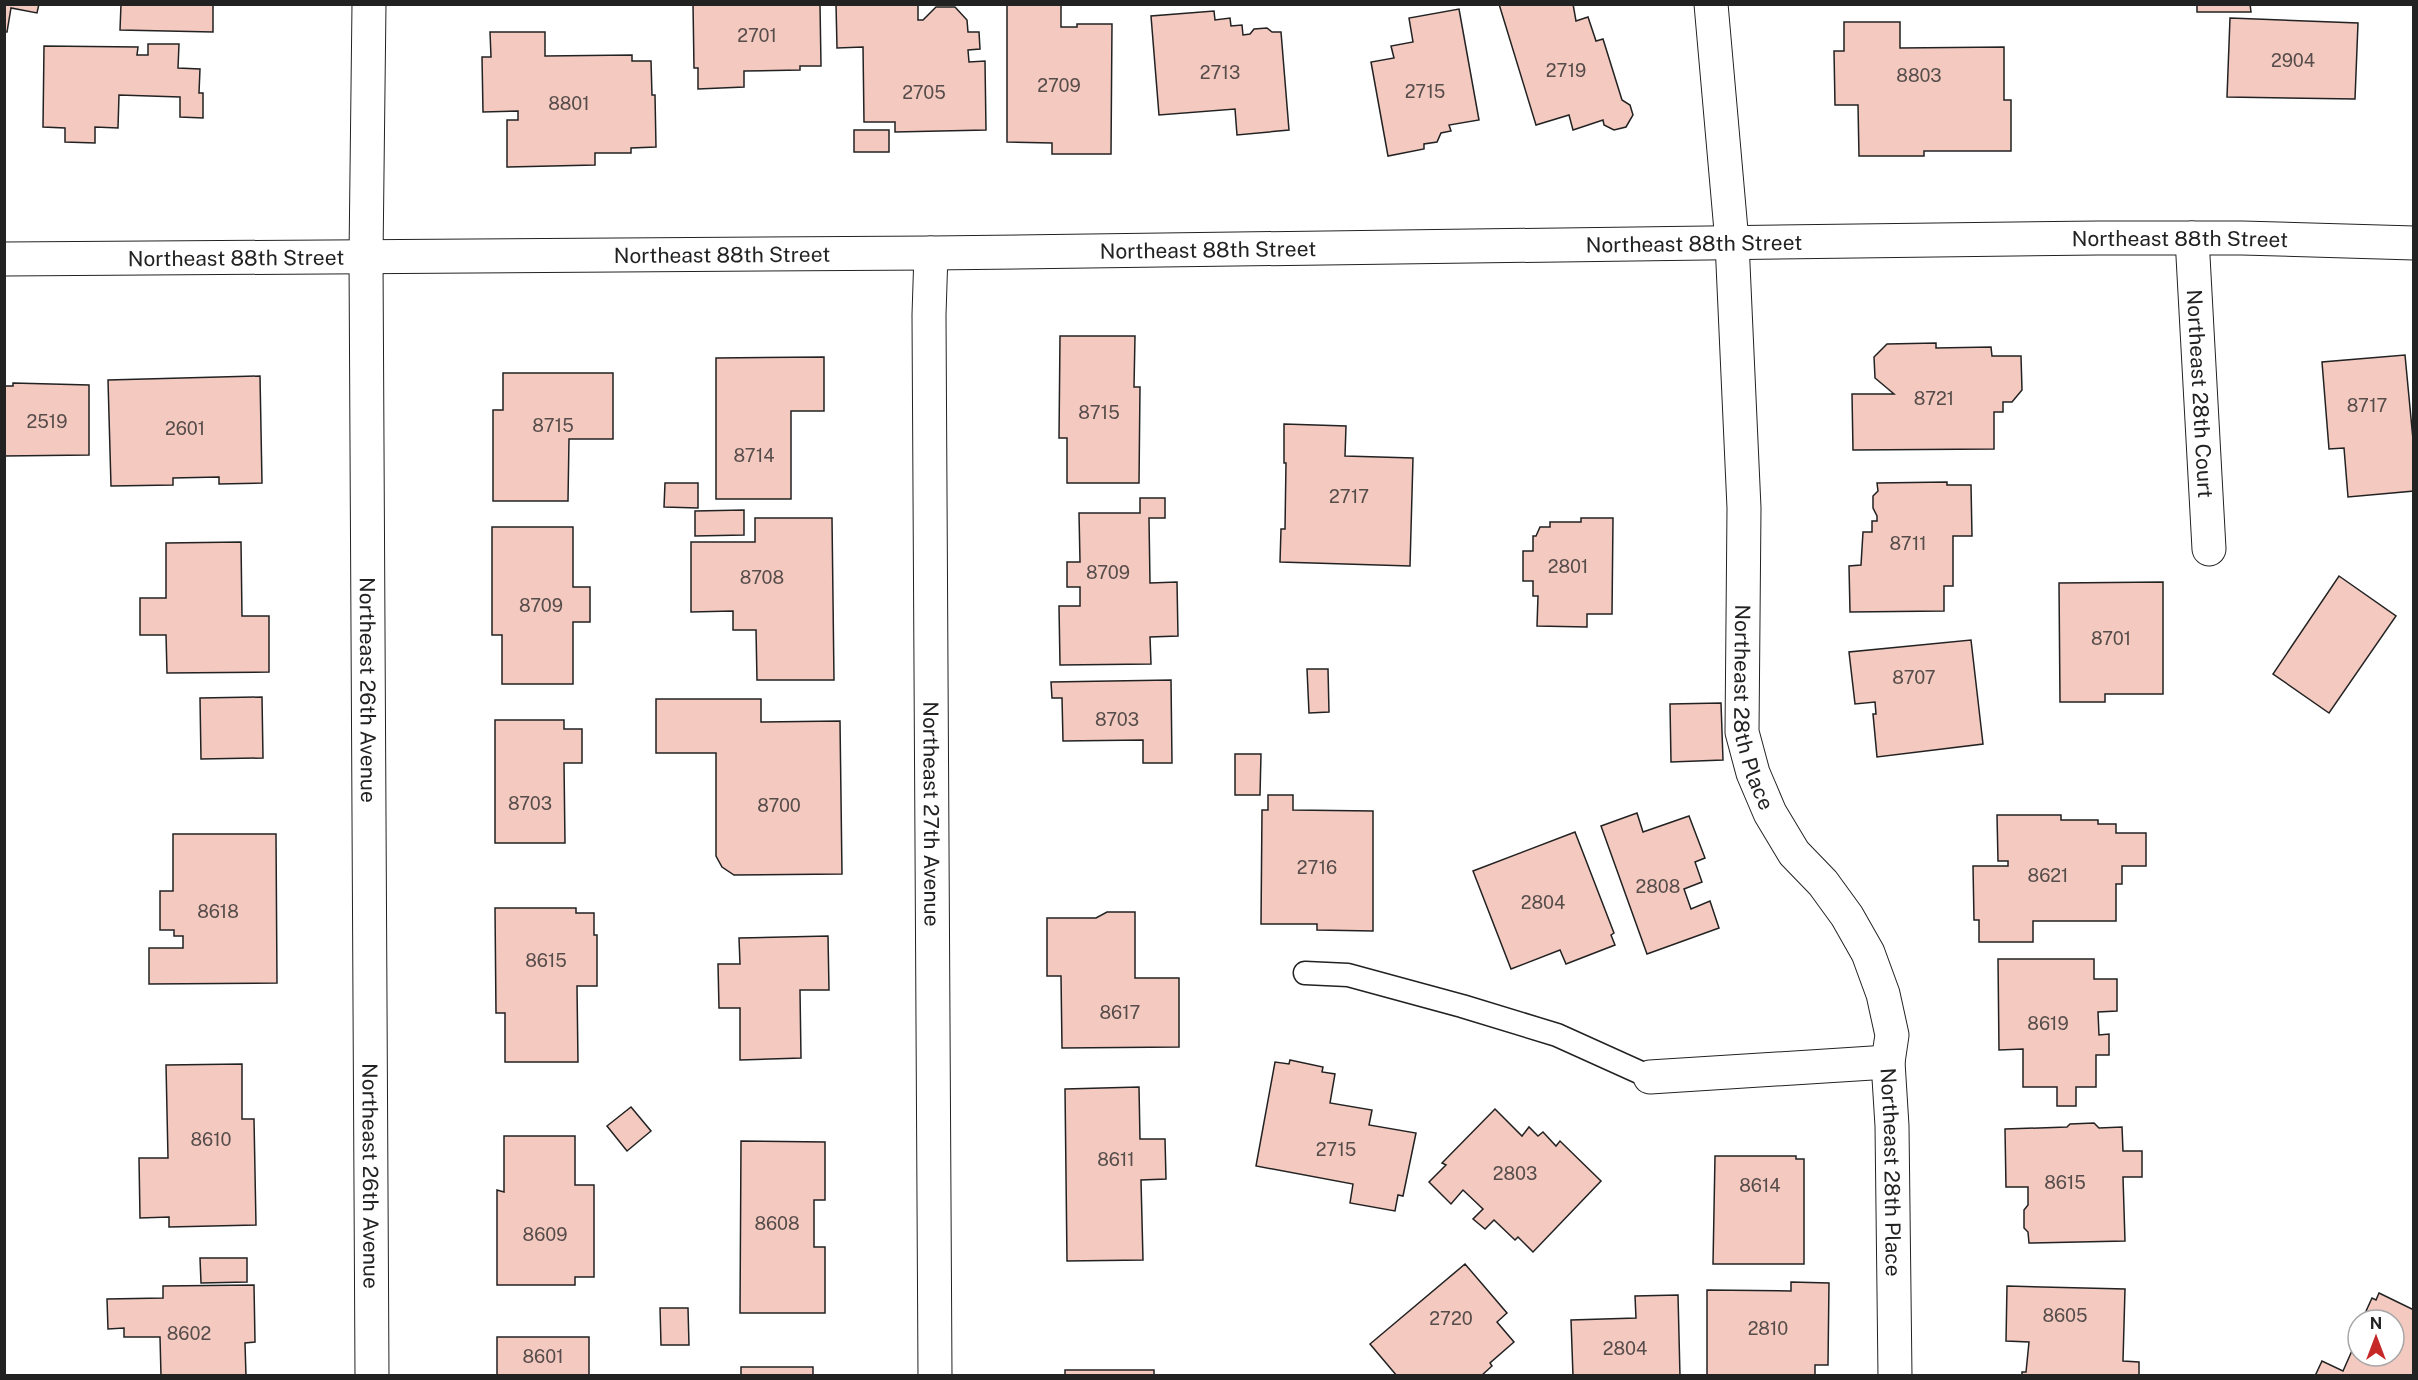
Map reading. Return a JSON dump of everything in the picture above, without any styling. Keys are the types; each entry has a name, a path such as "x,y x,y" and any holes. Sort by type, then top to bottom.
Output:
{"street":[{"name":"Northeast 26th Avenue","path":"369,4 366,257 372,1376"},
{"name":"Northeast 28th Place","path":"1711,4 1732,242 1744,508 1742,732 1753,772 1770,813 1794,853 1823,883 1846,916 1868,953 1883,994 1892,1035 1888,1062 1892,1126 1895,1376"},
{"name":"Northeast 88th Street","path":"4,259 931,253 2192,238 2414,243"},
{"name":"Northeast 28th Court","path":"2192,238 2209,549"},
{"name":"Northeast 27th Avenue","path":"931,253 929,339 935,1376"},
{"path":"1650,1077 1888,1062"}],"lane":[{"path":"1305,973 1348,975 1473,1009 1557,1035 1650,1077"}],"building":[{"path":"4,4 39,4 37,13 11,8 7,32 4,32"},
{"path":"121,4 213,4 213,32 120,30"},
{"path":"693,4 820,4 821,66 800,66 800,70 744,71 744,87 698,89 698,68 694,68"},
{"path":"836,4 918,4 918,20 923,20 936,7 955,7 967,20 968,32 979,32 980,49 968,50 969,62 985,61 986,130 895,132 895,122 864,122 863,47 837,48"},
{"path":"1007,4 1061,4 1061,27 1077,27 1077,24 1112,24 1111,154 1052,154 1052,143 1007,142"},
{"path":"1499,4 1573,4 1576,21 1588,17 1596,41 1603,39 1622,100 1630,105 1633,115 1626,127 1614,130 1604,125 1603,120 1573,130 1569,115 1536,125"},
{"path":"2197,4 2250,4 2251,12 2197,12"},
{"path":"1459,9 1479,120 1449,125 1451,131 1441,133 1437,142 1424,144 1424,149 1388,156 1371,62 1394,58 1391,46 1413,42 1409,18"},
{"path":"1214,11 1215,20 1230,18 1231,26 1242,25 1243,35 1250,34 1254,29 1267,28 1272,32 1281,32 1289,130 1237,135 1235,109 1159,115 1151,16"},
{"path":"2230,18 2358,23 2355,99 2227,97"},
{"path":"1844,22 1900,22 1900,48 2004,47 2004,100 2011,100 2011,151 1924,151 1924,156 1859,156 1858,105 1835,105 1834,51 1844,51"},
{"path":"490,32 545,32 545,56 632,55 632,61 651,61 652,95 655,95 656,147 631,148 631,153 595,153 595,165 507,167 507,120 518,120 518,111 483,112 482,57 491,57"},
{"path":"148,44 179,44 178,68 200,69 199,93 203,93 203,118 180,117 180,97 119,95 118,128 95,127 95,143 65,142 65,128 43,127 44,46 138,47 137,55 148,55"},
{"path":"854,130 889,130 889,152 854,152"},
{"path":"1060,336 1135,336 1134,387 1140,387 1139,483 1067,483 1067,438 1059,438"},
{"path":"1936,343 1936,348 1991,347 1992,356 2021,356 2022,390 2012,402 2003,402 2003,412 1994,412 1994,449 1853,450 1852,394 1894,394 1875,378 1874,357 1887,344"},
{"path":"2405,355 2414,450 2414,491 2348,497 2344,448 2329,449 2322,362"},
{"path":"824,357 824,411 791,411 791,499 716,499 716,358"},
{"path":"503,373 613,373 613,439 569,439 568,501 493,501 493,410 503,410"},
{"path":"260,376 262,483 219,484 219,477 173,478 173,485 111,486 108,380"},
{"path":"13,383 89,385 89,455 4,456 4,386 13,386"},
{"path":"1284,424 1346,426 1345,456 1413,458 1410,566 1280,562 1281,529 1285,529"},
{"path":"1947,482 1947,485 1971,485 1972,536 1953,536 1953,586 1944,586 1944,611 1850,612 1849,566 1861,565 1863,532 1872,532 1872,521 1877,521 1873,508 1873,496 1878,491 1877,483"},
{"path":"665,483 698,483 698,508 664,507"},
{"path":"1140,498 1165,498 1165,518 1149,518 1150,583 1177,582 1178,636 1150,637 1151,664 1060,665 1059,606 1080,606 1080,587 1067,587 1067,562 1080,562 1079,513 1140,513"},
{"path":"744,510 744,535 695,536 695,511"},
{"path":"755,518 832,518 834,680 757,680 756,630 733,630 733,611 691,612 691,542 755,542"},
{"path":"1581,518 1613,518 1612,614 1587,614 1587,627 1537,626 1538,596 1533,596 1533,581 1523,581 1523,551 1533,551 1533,536 1536,536 1540,527 1550,527 1550,522 1581,522"},
{"path":"492,527 573,527 573,587 590,587 590,622 573,622 573,684 502,684 502,635 492,635"},
{"path":"241,542 242,616 269,616 269,672 167,673 166,635 140,635 140,598 166,598 166,543"},
{"path":"2339,576 2396,616 2329,713 2273,674"},
{"path":"2163,582 2163,694 2105,694 2105,702 2060,702 2059,583"},
{"path":"1971,640 1983,744 1877,757 1873,714 1876,714 1875,702 1855,704 1849,652"},
{"path":"1307,669 1328,669 1329,712 1309,713"},
{"path":"1171,680 1172,763 1143,763 1143,740 1063,741 1062,698 1052,698 1051,682"},
{"path":"262,697 263,758 201,759 200,698"},
{"path":"656,699 761,699 761,722 840,721 842,874 734,875 722,867 716,856 716,753 656,753"},
{"path":"1721,703 1723,760 1671,762 1670,704"},
{"path":"495,720 564,720 564,729 582,729 582,763 564,763 565,843 495,843"},
{"path":"1235,754 1261,754 1260,795 1235,795"},
{"path":"1268,795 1293,795 1293,810 1373,811 1373,931 1317,930 1317,924 1261,924 1262,810 1268,810"},
{"path":"1637,813 1643,832 1689,816 1705,858 1695,862 1702,882 1684,889 1691,909 1710,901 1719,928 1647,954 1601,826"},
{"path":"1997,815 2061,815 2061,820 2098,820 2098,824 2116,824 2116,833 2146,833 2146,866 2122,866 2122,884 2116,884 2116,921 2033,921 2033,942 1979,942 1979,920 1974,920 1973,866 2008,866 2008,861 1998,861"},
{"path":"1575,832 1614,933 1611,935 1615,945 1566,964 1560,950 1511,969 1473,871"},
{"path":"173,834 276,834 277,983 149,984 149,948 183,948 183,936 174,936 174,930 160,930 160,891 173,891"},
{"path":"495,908 576,908 576,913 594,913 594,935 597,935 597,986 577,986 578,1062 505,1062 505,1013 496,1013"},
{"path":"1107,912 1135,912 1135,978 1179,978 1179,1047 1062,1048 1061,976 1047,976 1047,918 1096,918"},
{"path":"828,936 829,990 800,990 801,1058 740,1060 740,1008 719,1008 718,964 740,964 739,938"},
{"path":"1998,959 2094,959 2094,979 2117,979 2117,1011 2098,1012 2099,1035 2109,1034 2109,1055 2096,1055 2096,1087 2076,1087 2076,1106 2057,1106 2057,1087 2023,1087 2023,1049 1999,1050"},
{"path":"1290,1060 1323,1067 1322,1072 1335,1074 1330,1103 1372,1110 1369,1125 1416,1133 1403,1196 1398,1195 1395,1211 1350,1203 1353,1184 1256,1166 1275,1062 1289,1064"},
{"path":"242,1064 242,1119 254,1119 256,1225 169,1227 169,1217 140,1218 139,1158 168,1158 166,1065"},
{"path":"1139,1087 1140,1139 1165,1139 1166,1179 1141,1180 1143,1260 1067,1261 1065,1089"},
{"path":"631,1107 651,1131 627,1151 607,1126"},
{"path":"1495,1109 1522,1136 1529,1127 1538,1136 1543,1132 1556,1146 1560,1141 1601,1181 1533,1252 1518,1237 1515,1240 1494,1220 1485,1229 1473,1219 1483,1209 1463,1190 1451,1204 1429,1182 1446,1165 1442,1163"},
{"path":"2094,1123 2099,1128 2122,1127 2123,1151 2142,1151 2142,1177 2123,1177 2125,1241 2029,1243 2028,1232 2024,1228 2028,1187 2006,1187 2005,1129 2067,1127 2070,1124"},
{"path":"504,1136 575,1136 575,1185 594,1185 594,1277 575,1277 575,1285 497,1285 497,1190 504,1192"},
{"path":"741,1141 825,1142 825,1200 814,1200 814,1247 825,1247 825,1313 740,1313"},
{"path":"1715,1156 1796,1156 1796,1159 1804,1159 1804,1264 1713,1264"},
{"path":"200,1258 247,1258 247,1282 201,1283"},
{"path":"1465,1264 1507,1313 1497,1322 1514,1342 1490,1363 1492,1366 1481,1376 1397,1376 1370,1344"},
{"path":"1791,1282 1829,1283 1828,1365 1815,1365 1815,1376 1707,1376 1707,1290 1791,1291"},
{"path":"254,1285 255,1342 245,1343 246,1376 161,1376 160,1337 124,1337 124,1328 108,1329 107,1299 163,1298 163,1286"},
{"path":"2007,1286 2125,1289 2123,1361 2139,1362 2139,1376 2022,1376 2022,1372 2026,1372 2029,1342 2006,1341"},
{"path":"2379,1293 2414,1310 2414,1376 2315,1376 2322,1361 2343,1371 2346,1364 2346,1368 2406,1368 2406,1308 2367,1308 2372,1298 2376,1300"},
{"path":"1678,1295 1680,1376 1573,1376 1571,1320 1636,1318 1635,1296"},
{"path":"660,1308 688,1308 689,1345 661,1345"},
{"path":"497,1337 589,1337 589,1376 497,1376"},
{"path":"741,1367 813,1367 813,1376 741,1376"},
{"path":"1065,1370 1154,1370 1154,1376 1065,1376"}]}
